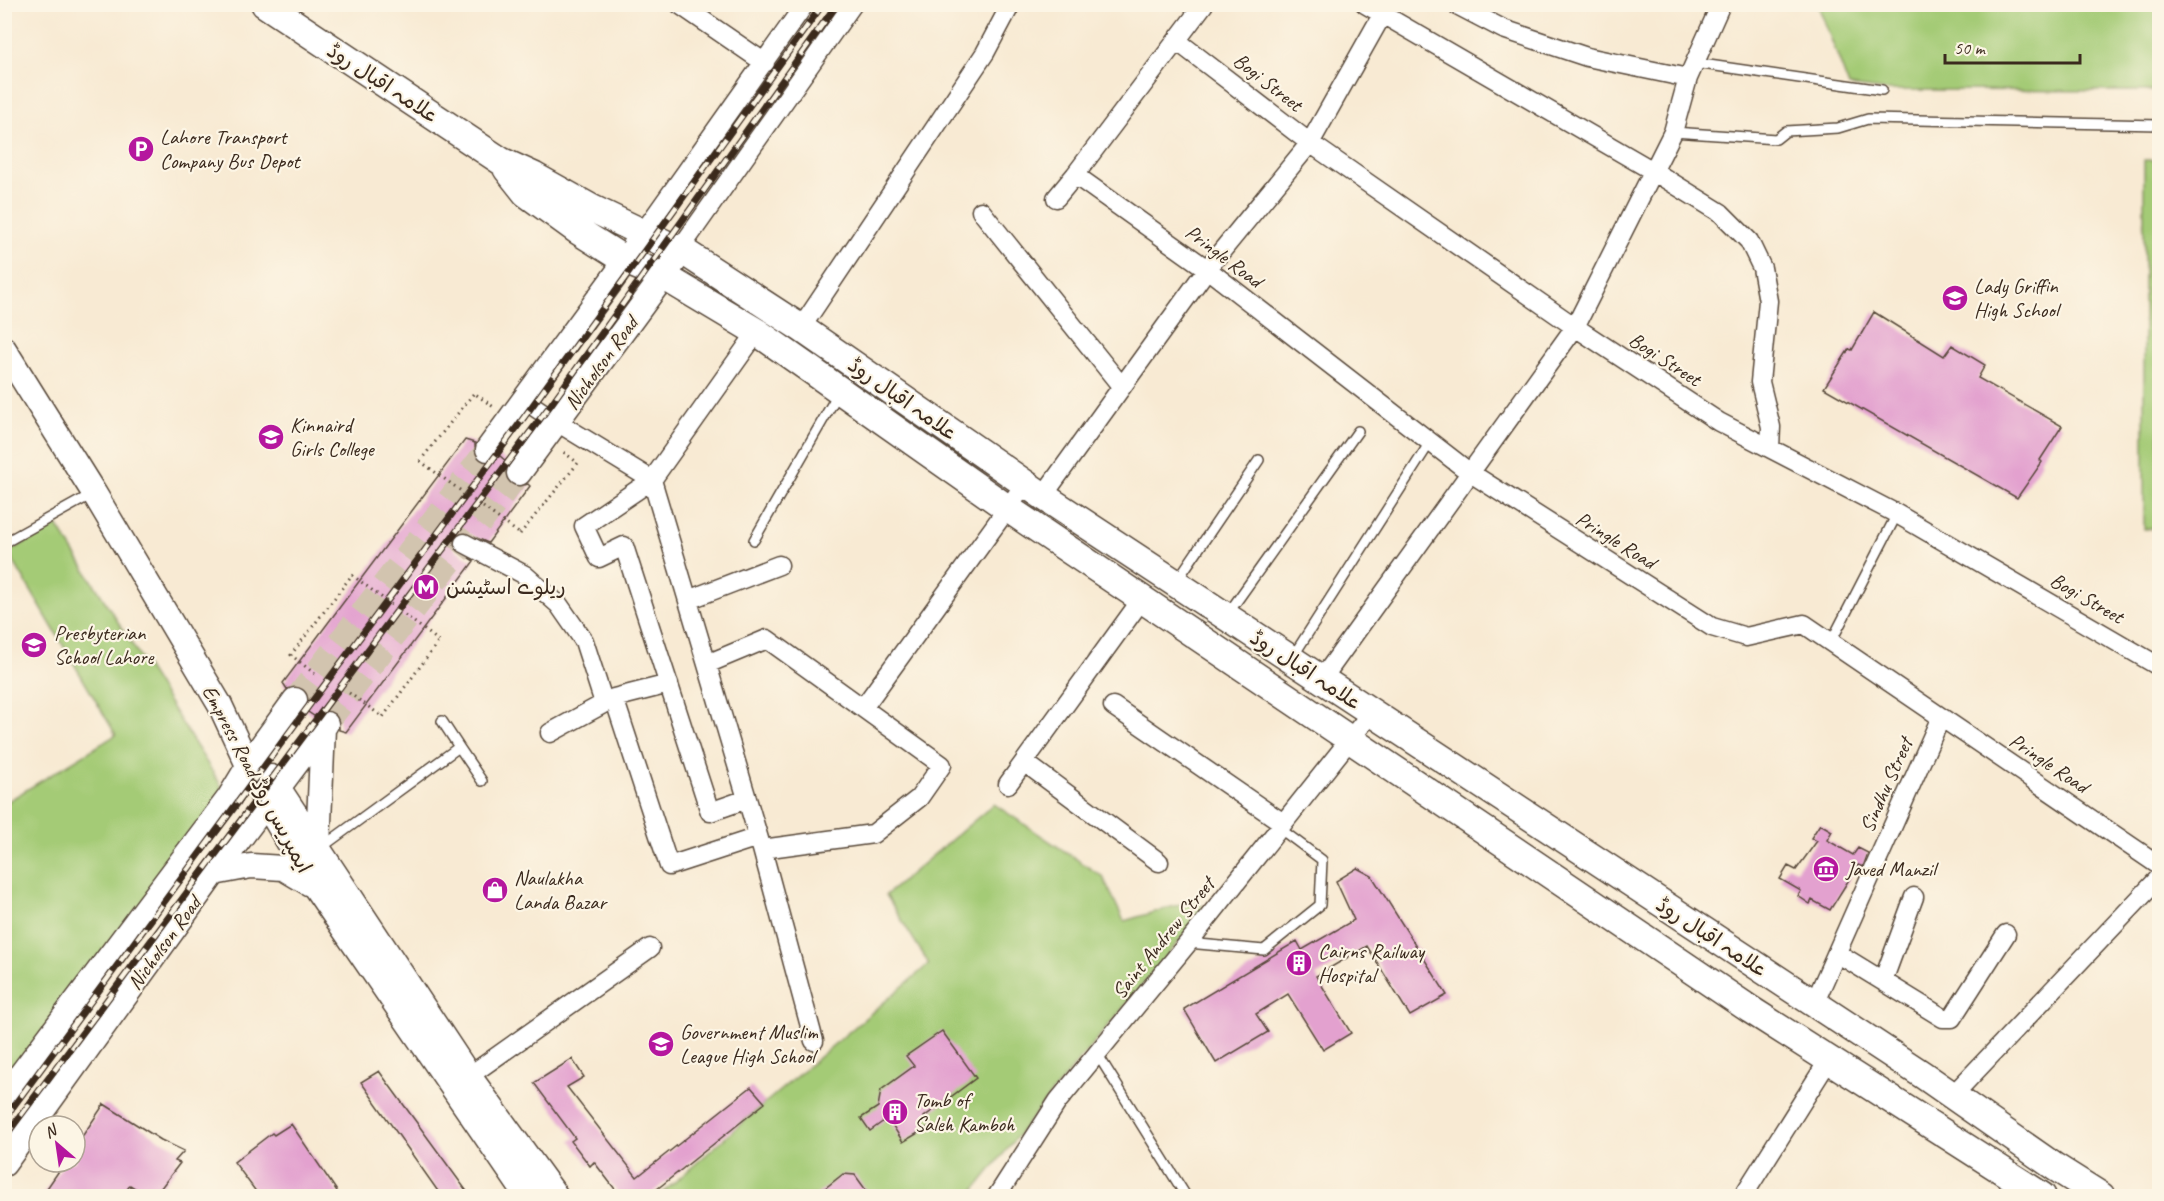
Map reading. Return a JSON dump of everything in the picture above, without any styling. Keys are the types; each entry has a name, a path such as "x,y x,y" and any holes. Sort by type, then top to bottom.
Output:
{"main road":[{"name":"علامہ اقبال روڈ","path":"265,4 501,160 642,234 681,251 801,328 1034,490 1953,1095 2102,1197"},
{"name":"علامہ اقبال روڈ","path":"501,160 526,193 577,230 626,261 664,277 757,332 1007,508 1828,1061 2042,1197"},
{"name":"Nicholson Road","path":"488,449 626,261 642,234"},
{"name":"Nicholson Road","path":"519,473 681,251"},
{"name":"Empress Road ایمپریس روڈ","path":"4,350 94,493 220,705 272,796 315,887 527,1197"},
{"name":"Nicholson Road","path":"6,1092 229,798 295,700"},
{"name":"Nicholson Road","path":"4,1164 214,873 324,726 319,847"},
{"name":"Empress Road ایمپریس روڈ","path":"272,796 319,847 469,1076 556,1197"},
{"path":"214,873 250,866 283,868 315,887"}],"street":[{"path":"679,4 765,63"},
{"path":"681,251 684,242 853,4"},
{"path":"801,328 985,53 1011,4"},
{"path":"1056,198 1204,4"},
{"path":"1365,4 1653,171 1721,213 1749,241 1762,268 1768,301 1760,381 1771,427 1770,448"},
{"path":"1455,4 1503,29 1587,57 1691,71"},
{"path":"1322,679 1468,472 1575,327 1672,132 1691,71 1721,4"},
{"path":"642,234 765,63 800,8"},
{"path":"863,708 1007,508 1034,490 1122,387 1207,269 1310,143 1382,15"},
{"name":"Bogi Street","path":"1177,41 1310,143 1575,327 1719,422 1897,514 2160,667"},
{"name":"Pringle Road","path":"1075,175 1207,269 1429,444 1468,472 1712,627 1746,637 1804,624 2160,866"},
{"path":"981,211 1122,387"},
{"path":"747,800 710,812 624,546 599,558 584,526 652,480 757,332"},
{"path":"517,409 551,431 652,480 760,843 814,1041"},
{"path":"464,543 525,575 559,605 584,641 609,701 669,866 760,843 873,834 919,798 942,765 767,639 707,664"},
{"path":"688,600 779,566"},
{"path":"1008,784 1142,599"},
{"path":"550,734 609,701 669,684"},
{"path":"1113,706 1281,826"},
{"name":"Saint Andrew Street","path":"997,1197 1058,1101 1188,944 1371,713"},
{"name":"Sindhu Street","path":"1814,1004 1941,717"},
{"path":"1024,762 1159,862"},
{"path":"1953,1095 2160,877"},
{"path":"1883,981 1914,897"},
{"path":"1837,953 1943,1018 1952,1018 2006,934"},
{"path":"469,1076 650,948"},
{"path":"1743,1197 1828,1061"}],"lane":[{"path":"1691,71 1882,90"},
{"path":"1672,132 1776,139 1786,131 1838,128 1868,119 2160,125"},
{"path":"754,540 840,390"},
{"path":"1226,617 1358,431"},
{"path":"1290,660 1429,444"},
{"path":"1175,583 1259,460"},
{"path":"4,543 94,493"},
{"path":"1831,642 1897,514"},
{"path":"442,721 482,781"},
{"path":"319,847 459,747"},
{"path":"1188,944 1260,951 1320,905 1322,860 1281,826"},
{"path":"1098,1055 1186,1197"}],"path":[{"path":"517,409 474,393 420,461 520,534 578,463 551,431"},
{"path":"315,674 291,655 352,575 440,641 383,717 349,693"}],"green space":[{"path":"1818,5 2159,5 2159,91 1882,90 1849,86"},
{"path":"2144,160 2160,160 2159,529 2144,529"},
{"path":"57,525 229,798 5,1087 5,803 116,735 8,552"},
{"path":"994,804 1103,877 1124,921 1195,900 1206,909 1050,1095 970,1196 659,1196 929,964 886,895"}],"building":[{"path":"1874,312 1944,356 1952,345 1985,365 1978,378 2062,426 2040,460 2042,462 2017,498 1824,388 1849,349 1852,350"},
{"path":"465,440 475,443 475,454 480,461 493,462 500,456 508,463 505,472 506,479 511,485 518,487 528,484 530,486 488,543 464,532 454,537 455,549 474,561 346,732 339,730 339,719 335,713 328,710 321,711 314,716 305,710 309,701 304,689 296,686 287,689 283,683"},
{"name":"Javed Manzil","path":"1820,824 1832,831 1827,840 1853,855 1858,848 1868,853 1863,867 1858,865 1830,910 1812,900 1810,904 1798,896 1801,891 1780,879 1788,866 1796,870 1817,841 1811,838"},
{"name":"Cairns Railway Hospital","path":"1357,868 1372,876 1447,995 1410,1016 1367,946 1316,976 1351,1033 1323,1050 1288,994 1256,1014 1268,1032 1216,1063 1184,1009 1297,941 1302,950 1354,920 1336,881"},
{"path":"942,1031 976,1078 924,1117 930,1126 903,1142 888,1118 870,1131 861,1118 878,1107 881,1090 914,1066 906,1056"},
{"path":"572,1059 584,1077 567,1087 637,1177 751,1087 765,1103 647,1197 621,1197 594,1162 590,1166 571,1141 575,1138 534,1083"},
{"path":"379,1071 471,1197 442,1197 361,1082"},
{"path":"104,1104 161,1140 184,1151 175,1161 180,1163 154,1197 149,1197 130,1185 122,1197 41,1197 57,1174 87,1174 87,1129"},
{"path":"291,1124 341,1197 260,1197 234,1162 272,1133 274,1135"},
{"path":"843,1174 855,1175 871,1197 814,1197"}],"tunnel":[{"path":"295,700 488,449"},
{"path":"326,724 519,473"}],"railway":[{"path":"4,1119 517,427 823,4"},
{"path":"4,1138 552,403 837,4"}],"place":[{"name":"Lahore Transport Company Bus Depot","path":"141,149"},
{"name":"Lady Griffin High School","path":"1955,298"},
{"name":"Kinnaird Girls College","path":"271,437"},
{"name":"ریلوے اسٹیشن","path":"426,587"},
{"name":"Presbyterian School Lahore","path":"34,645"},
{"name":"Javed Manzil","path":"1826,869"},
{"name":"Naulakha Landa Bazar","path":"495,890"},
{"name":"Cairns Railway Hospital","path":"1299,963"},
{"name":"Government Muslim League High School","path":"661,1044"},
{"name":"Tomb of Saleh Kamboh","path":"895,1112"}]}
